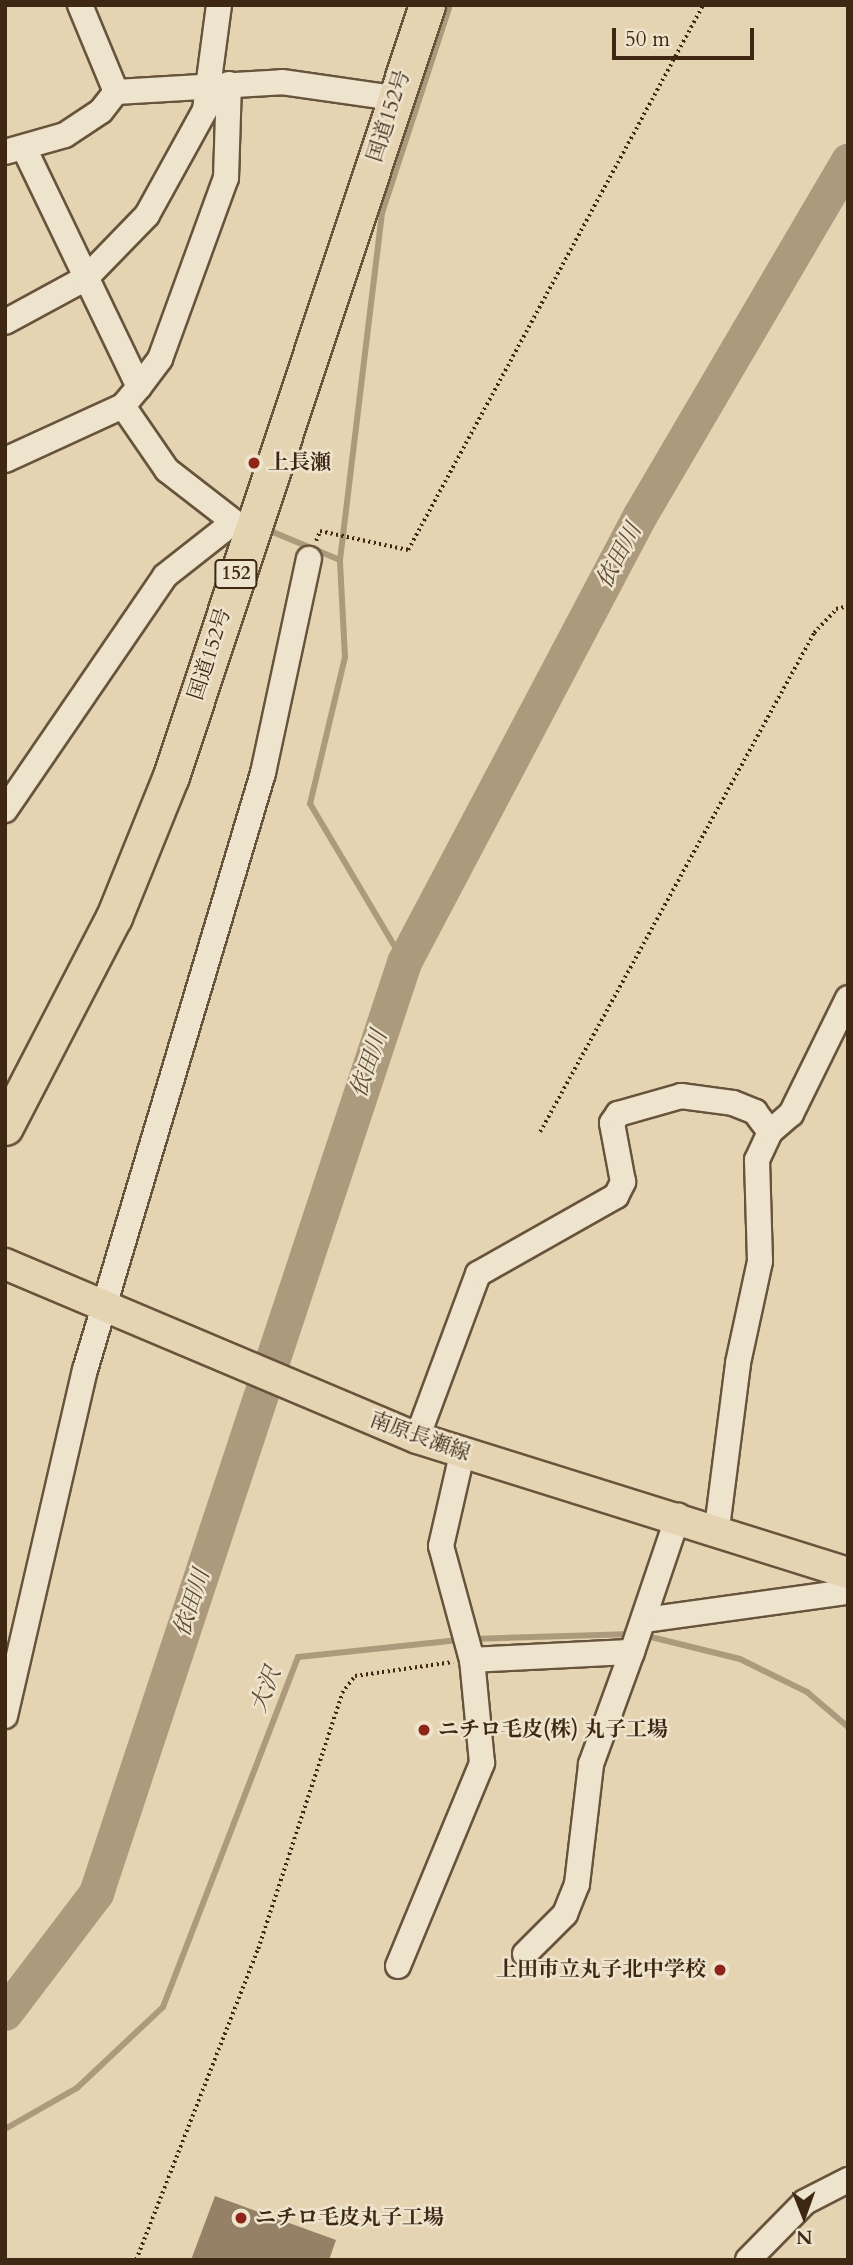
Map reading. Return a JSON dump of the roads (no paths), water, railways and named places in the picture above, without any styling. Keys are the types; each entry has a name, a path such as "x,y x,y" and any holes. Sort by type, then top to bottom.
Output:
{"highway":[{"name":"国道152号","path":"5,1126 114,917 171,776 241,528 426,5"}],"main road":[{"name":"南原長瀬線","path":"5,1264 101,1308 417,1438 462,1454 717,1528 847,1572"}],"street":[{"path":"80,5 116,92"},
{"path":"5,460 123,406 160,359 226,178 220,84 219,5"},
{"path":"5,323 86,278 147,215 189,144 220,84"},
{"path":"139,387 86,278 15,152 80,126 116,92 220,84 330,84 393,98"},
{"path":"5,810 164,576 241,528 148,450 123,406"},
{"path":"5,1716 101,1308 264,773 312,552"},
{"path":"717,1528 738,1363 760,1262 757,1160 770,1132 791,1114 848,998"},
{"path":"417,1438 478,1274 616,1196 622,1182 612,1123 618,1114 681,1096 720,1101 755,1112 770,1132"},
{"path":"398,1966 482,1762 472,1660 441,1546 462,1454"},
{"path":"525,1954 565,1914 577,1884 591,1764 645,1620 678,1516"},
{"path":"847,1572 848,1579"},
{"path":"645,1620 848,1592"},
{"path":"472,1660 632,1652"},
{"path":"748,2260 806,2202 848,2180"}],"waterway":[{"path":"404,962 310,804 345,657 340,560 382,213 450,5"},
{"name":"依田川","path":"5,2013 96,1893 404,962 640,515 848,161"},
{"path":"268,530 340,560"},
{"name":"大沢","path":"472,1639 632,1634"},
{"name":"大沢","path":"643,1635 740,1659 807,1692 848,1727"},
{"name":"大沢","path":"5,2129 77,2088 163,2007 298,1657 461,1640"}],"place":[{"name":"上長瀬","path":"254,463"},
{"name":"ニチロ毛皮(株) 丸子工場","path":"424,1730"},
{"name":"上田市立丸子北中学校","path":"720,1970"},
{"name":"ニチロ毛皮丸子工場","path":"241,2218"}]}
